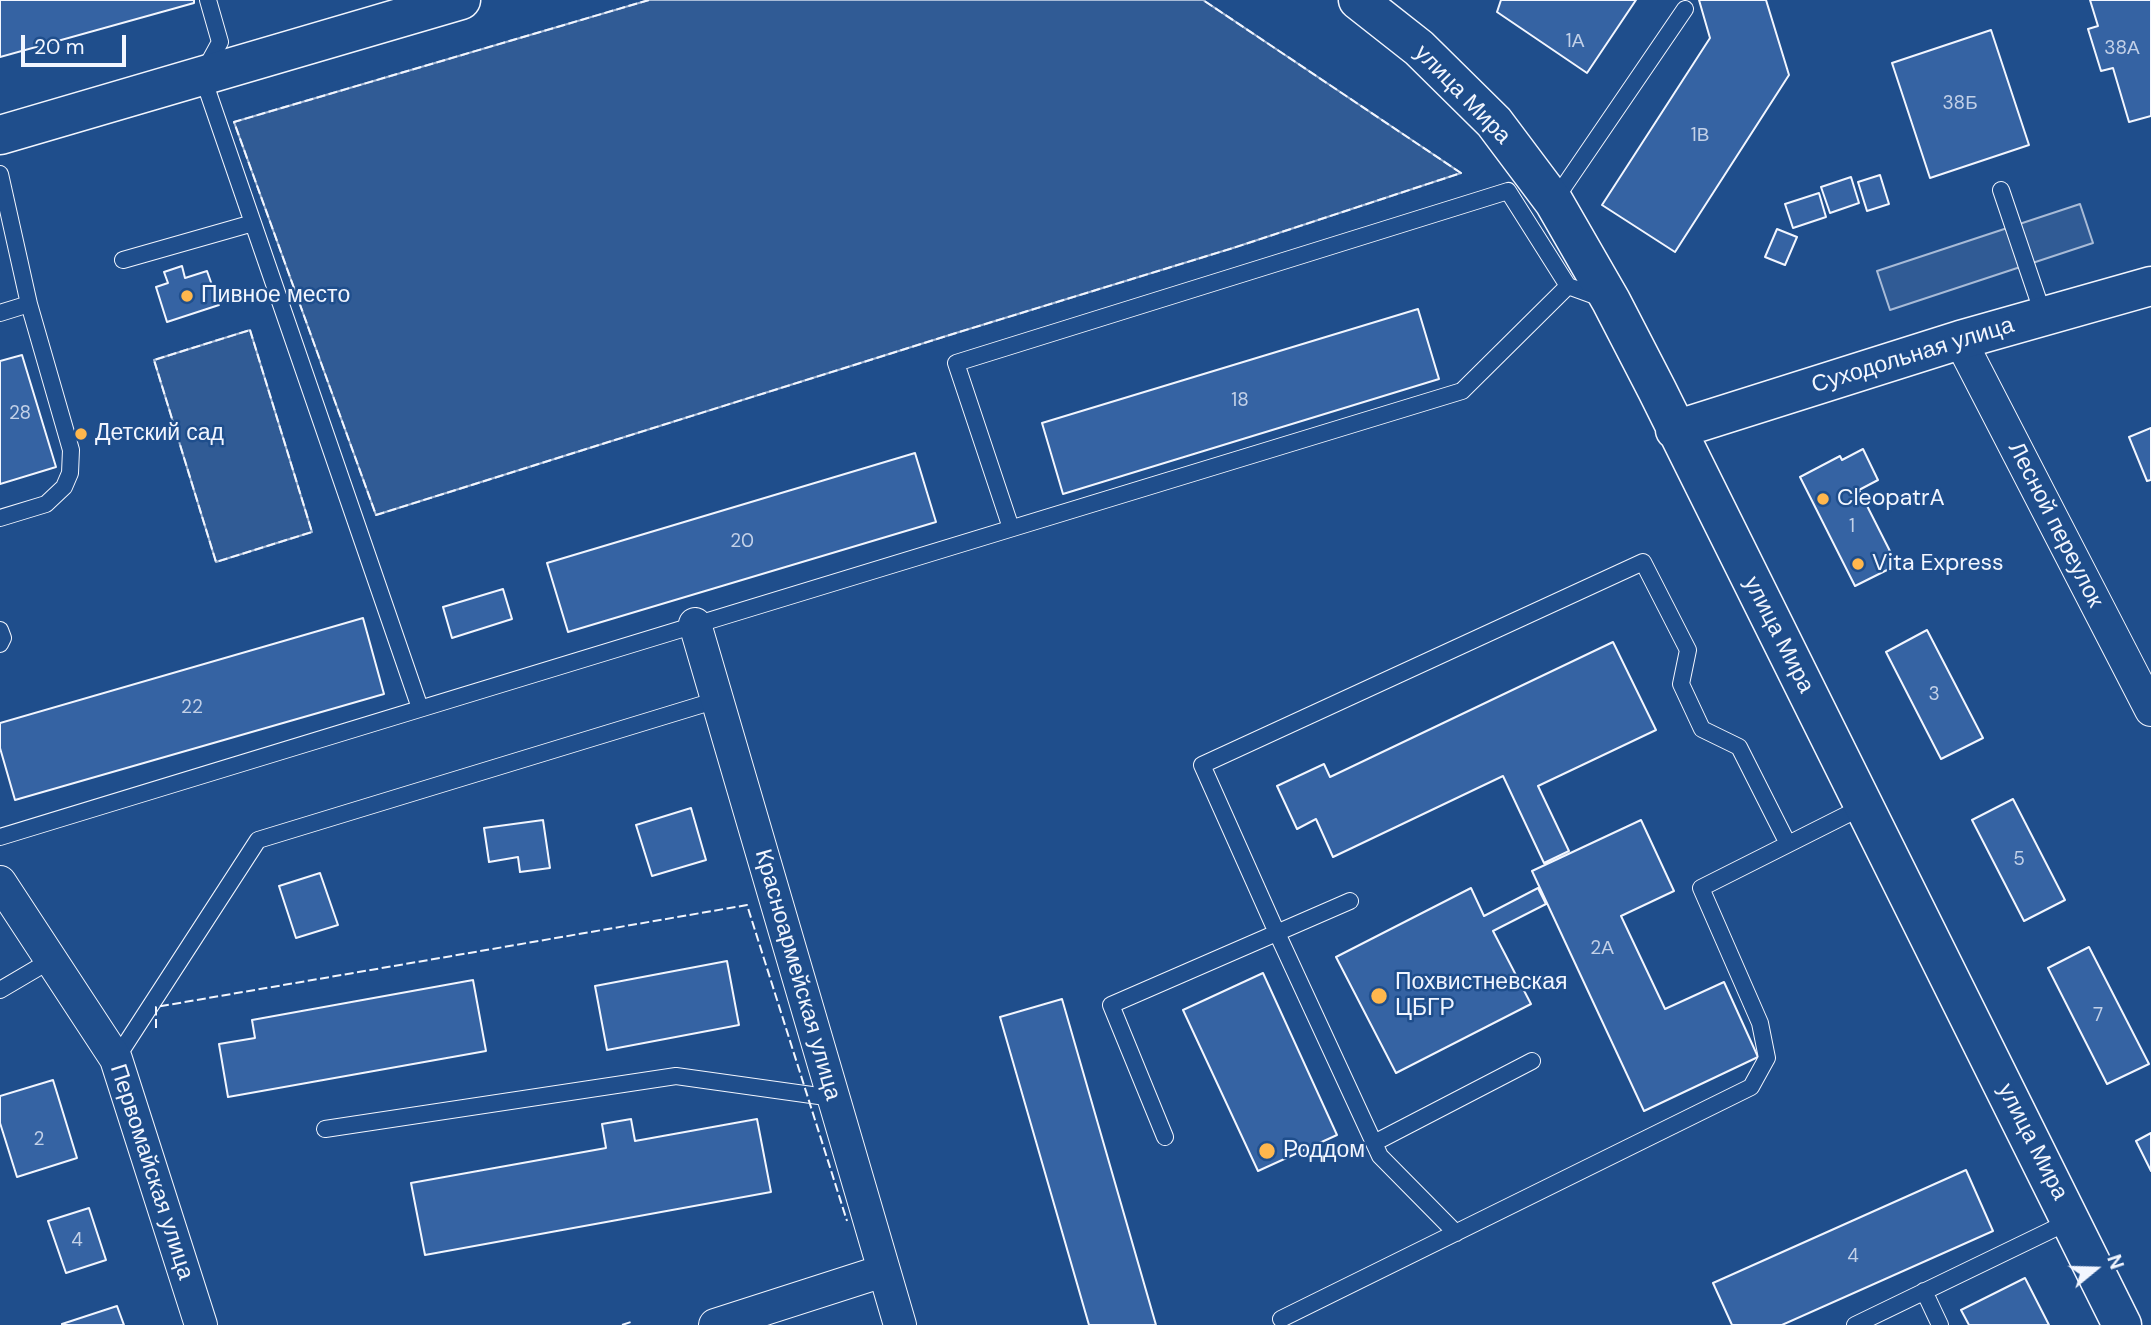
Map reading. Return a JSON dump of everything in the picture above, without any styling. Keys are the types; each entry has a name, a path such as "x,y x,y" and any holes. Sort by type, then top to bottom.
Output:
{"street":[{"path":"0,135 461,0"},
{"name":"улица Мира","path":"1358,0 1419,48 1494,122 1554,202 1611,301 2122,1325"},
{"name":"Суходольная улица","path":"1675,430 1960,340 2151,286"},
{"name":"Лесной переулок","path":"1960,340 2151,710"},
{"name":"Красноармейская улица","path":"695,624 900,1325"},
{"name":"Первомайская улица","path":"0,882 116,1059 201,1325"},
{"path":"715,1325 883,1272"}],"lane":[{"path":"208,0 220,42 202,75 420,708"},
{"path":"1554,202 1685,9"},
{"path":"0,174 29,304 71,450 70,473 64,488 46,504 0,518"},
{"path":"2001,190 2044,317"},
{"path":"1011,528 956,363 1508,191 1568,286 1611,301"},
{"path":"123,260 253,223"},
{"path":"0,836 1462,391 1568,286"},
{"path":"0,313 29,304"},
{"path":"1456,1233 1380,1156 1202,765 1643,562 1688,650 1681,684 1702,729 1739,747 1788,844"},
{"path":"0,629 3,638 0,644"},
{"path":"116,1059 258,840 717,701"},
{"path":"1281,1319 1751,1087 1767,1058 1760,1023 1701,888 1864,806"},
{"path":"1165,1137 1111,1005 1350,901"},
{"path":"0,990 51,960"},
{"path":"1374,1143 1532,1061"},
{"path":"325,1129 676,1076 833,1098"},
{"path":"1855,1325 2071,1221"},
{"path":"1924,1291 1940,1325"}],"shaded area":[{"path":"649,0 1203,0 1461,173 1233,248 376,515 234,122"},
{"path":"2080,204 2093,243 1890,310 1877,271"},
{"path":"250,330 312,532 216,562 154,360"}],"building":[{"path":"0,0 194,0 194,3 0,57"},
{"path":"1501,0 1636,0 1587,73 1497,12"},
{"path":"1699,0 1766,0 1789,75 1675,252 1602,205 1710,38"},
{"path":"2090,0 2151,0 2151,116 2129,122 2113,68 2101,71 2088,29 2098,26"},
{"path":"1991,30 2029,145 1930,178 1892,63"},
{"path":"1880,175 1889,204 1867,211 1858,182"},
{"path":"1851,177 1859,203 1830,213 1821,187"},
{"path":"1819,193 1826,217 1793,228 1785,204"},
{"path":"1777,229 1797,237 1785,265 1765,257"},
{"name":"Пивное место","path":"182,266 185,278 207,271 219,305 167,322 156,287 168,283 164,272"},
{"path":"1418,309 1439,379 1063,494 1042,423"},
{"path":"22,355 56,467 0,484 0,361"},
{"path":"2151,428 2151,480 2147,481 2129,437"},
{"path":"1863,449 1878,480 1859,490 1897,565 1855,586 1800,477 1840,456 1842,460"},
{"path":"915,453 936,522 568,632 547,563"},
{"path":"503,589 512,619 452,638 443,607"},
{"path":"363,618 384,694 15,800 0,748 0,723"},
{"path":"1927,630 1983,738 1941,759 1886,652"},
{"path":"1613,642 1656,730 1538,786 1569,851 1544,863 1503,776 1333,857 1316,819 1297,829 1277,786 1324,764 1330,777"},
{"path":"2013,799 2065,900 2024,921 1972,820"},
{"path":"691,808 706,860 652,876 636,825"},
{"path":"543,820 550,868 520,872 518,857 489,862 484,828"},
{"path":"1641,820 1674,891 1621,916 1665,1009 1724,982 1758,1057 1644,1111 1532,871"},
{"path":"320,873 338,925 296,938 279,886"},
{"path":"1471,888 1484,916 1538,888 1546,904 1493,931 1531,1004 1396,1073 1336,957"},
{"path":"2089,947 2149,1064 2107,1084 2048,968"},
{"path":"727,961 739,1025 607,1050 595,986"},
{"path":"1263,973 1337,1135 1258,1171 1183,1010"},
{"path":"473,980 486,1051 228,1097 219,1044 255,1038 252,1020"},
{"path":"1062,999 1156,1325 1089,1325 1000,1017"},
{"path":"53,1080 77,1158 17,1177 0,1123 0,1096"},
{"path":"631,1119 635,1141 757,1119 771,1192 425,1255 411,1183 606,1148 602,1124"},
{"path":"2151,1133 2151,1171 2136,1141"},
{"path":"1966,1170 1993,1231 1782,1325 1732,1325 1713,1283"},
{"path":"89,1208 106,1260 66,1273 48,1221"},
{"path":"2025,1278 2049,1325 1969,1325 1961,1310"},
{"path":"117,1306 124,1325 62,1325 62,1324"}],"fence":[{"path":"649,0 234,122 376,515 1233,248 1461,173 1203,0"},
{"path":"250,330 312,532 216,562 154,360 250,330"},
{"path":"156,1028 156,1007 747,905 847,1221"},
{"path":"622,1325 631,1322"}],"place":[{"name":"Пивное место","path":"187,296"},
{"name":"Детский сад","path":"81,434"},
{"name":"CleopatrA","path":"1823,499"},
{"name":"Vita Express","path":"1858,564"},
{"name":"Похвистневская ЦБГР","path":"1379,996"},
{"name":"Роддом","path":"1267,1151"}]}
